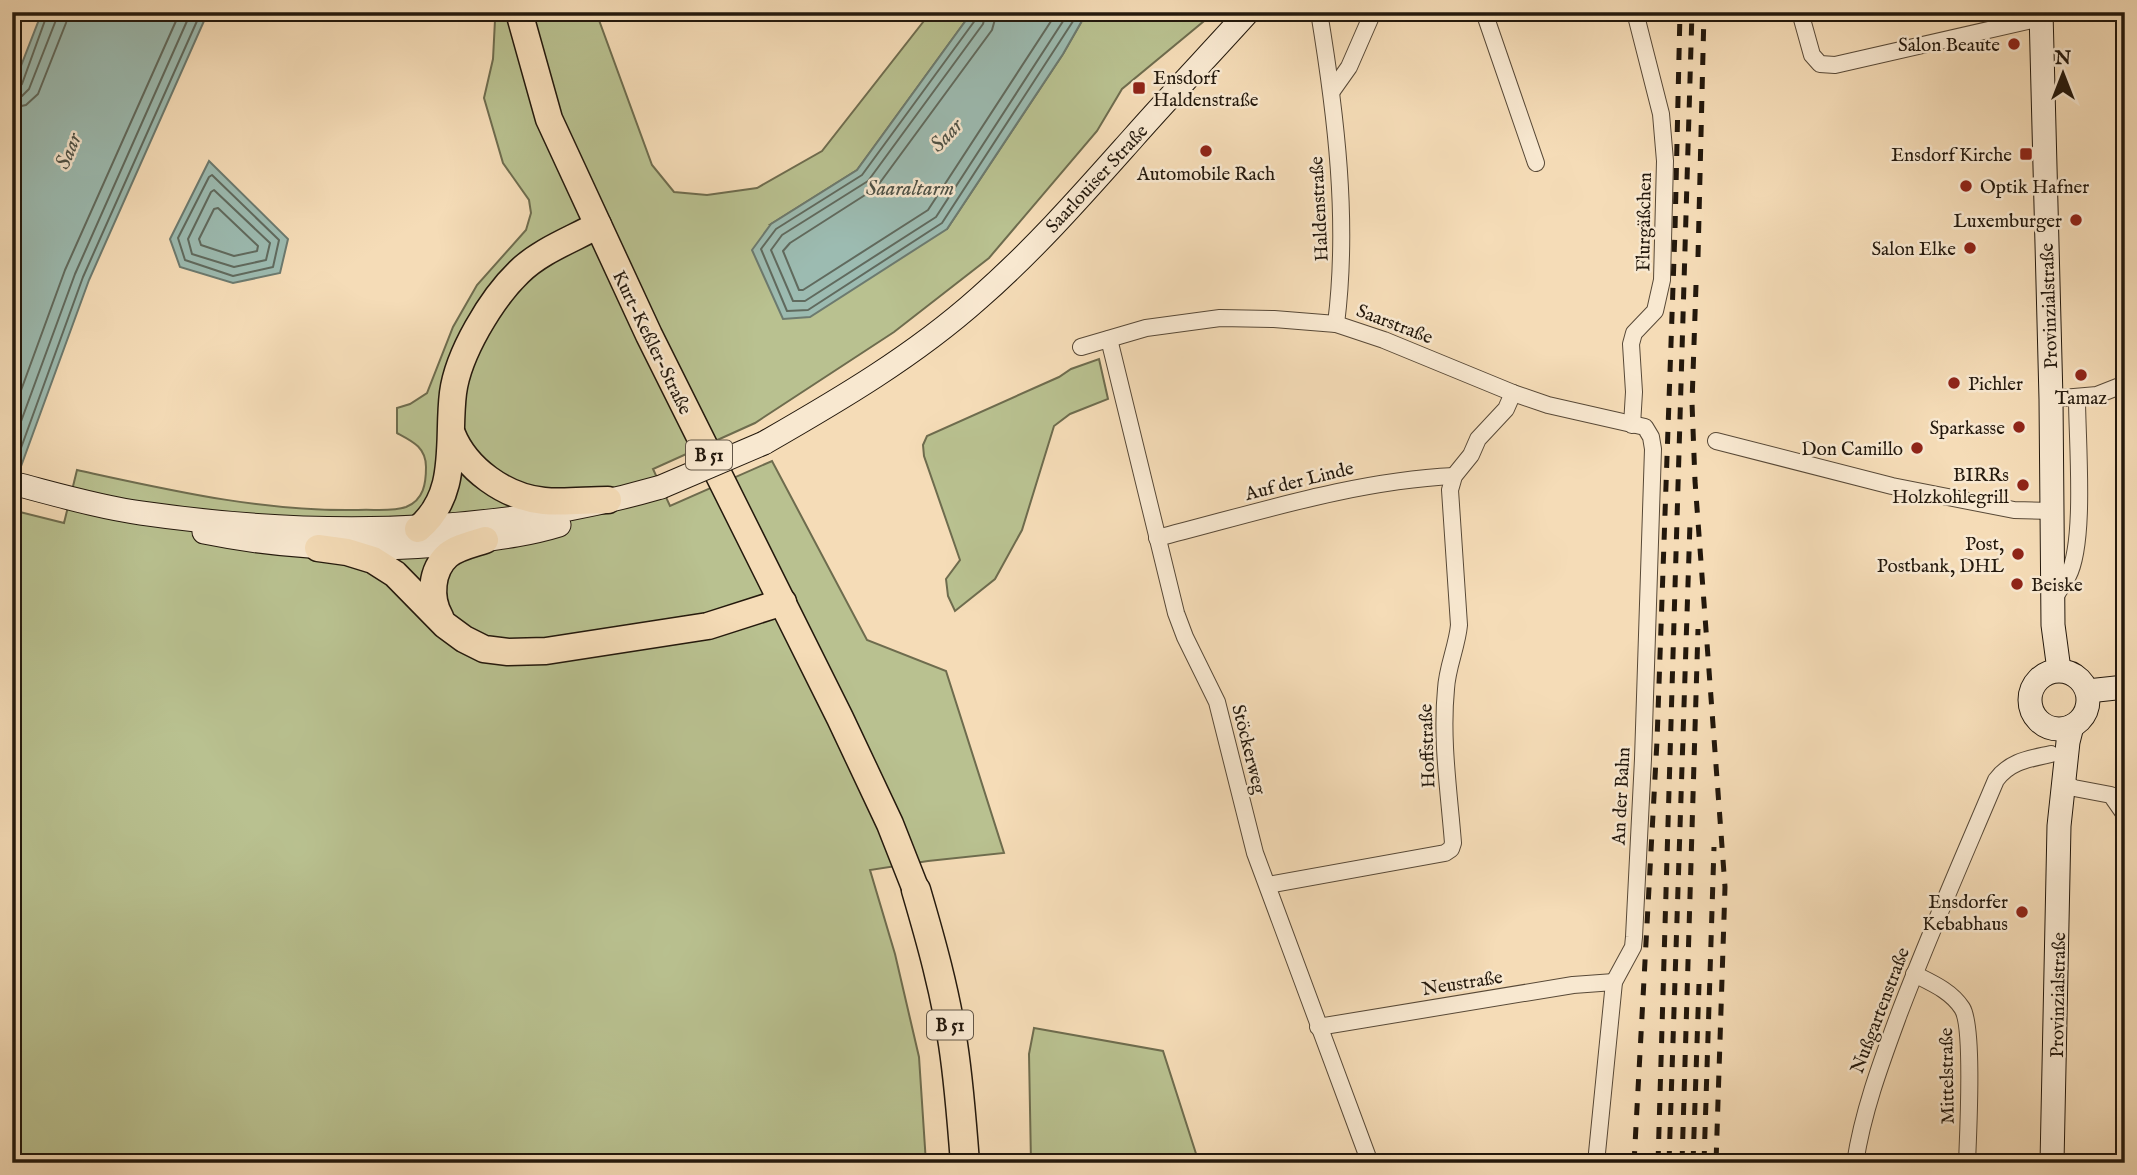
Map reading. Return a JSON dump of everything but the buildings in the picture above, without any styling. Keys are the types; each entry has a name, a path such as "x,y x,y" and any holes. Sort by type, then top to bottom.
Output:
{"highway":[{"name":"B 51","path":"916,890 942,982 953,1042 965,1163"}],"main road":[{"name":"Kurt-Keßler-Straße","path":"519,12 549,119 649,335 885,812 916,890"},
{"name":"Saarlouiser Straße","path":"651,490 764,443 831,405 936,335 981,297 1070,208 1248,12"},
{"name":"Provinzialstraße","path":"2041,15 2051,399 2053,625 2059,670"},
{"path":"418,528 431,518 443,499 452,433 453,391 465,351 492,306 520,271 598,225"},
{"path":"452,433 458,450 475,469 515,492 542,501 608,500"},
{"path":"12,483 243,540 347,552 373,560 395,574 445,625 484,649 508,652 546,651 708,626 783,602"},
{"path":"141,513 317,528 418,528 498,521 651,490"},
{"path":"318,548 433,546 485,540 554,527 600,512 651,490"},
{"path":"445,625 435,609 432,590 436,572 448,555 485,540"},
{"path":"2059,670 2077,676 2088,691 2089,700 2084,716 2072,726 2054,729 2046,726 2033,712 2031,693 2040,677 2059,670"},
{"path":"2088,691 2125,687"},
{"name":"Provinzialstraße","path":"2046,726 2059,826"},
{"name":"Provinzialstraße","path":"2052,1163 2059,826 2067,742 2072,726"}],"street":[{"name":"Haldenstraße","path":"1320,12 1332,91 1342,219 1342,257 1336,324"},
{"path":"1332,91 1349,67 1373,12"},
{"path":"1484,12 1536,163"},
{"name":"Flurgäßchen","path":"1635,12 1661,114 1665,161 1662,280 1655,311 1634,333 1631,344 1638,426"},
{"path":"1800,12 1812,55 1819,64 1835,65 2041,15"},
{"name":"Saarstraße","path":"1081,347 1146,328 1220,318 1275,318 1336,324 1384,340 1548,405 1638,426"},
{"name":"Stöckerweg","path":"1109,339 1176,613 1217,702 1247,826 1318,1027 1370,1163"},
{"path":"2051,399 2097,395 2125,384"},
{"name":"Hoffstraße","path":"1268,885 1445,853 1451,849 1453,843 1443,723 1446,685 1459,625 1450,490 1454,476 1471,455 1478,439 1506,410 1513,393"},
{"name":"Provinzialstraße","path":"2054,599 2069,575 2078,530 2077,398"},
{"name":"An der Bahn","path":"1596,1163 1614,982 1630,954 1634,937 1643,760 1653,449 1651,437 1638,426"},
{"path":"1716,441 1892,486 2014,510 2052,510"},
{"name":"Auf der Linde","path":"1157,538 1331,492 1392,481 1454,476"},
{"name":"Nußgartenstraße","path":"1854,1163 1872,1088 1914,974 1996,780 2002,772 2017,762 2051,754"},
{"path":"2064,783 2074,788 2111,795 2125,815"},
{"name":"Mittelstraße","path":"1914,974 1942,988 1964,1011 1968,1040 1967,1163"},
{"name":"Neustraße","path":"1318,1027 1573,985 1614,982"}],"green space":[{"path":"494,12 596,12 652,165 674,192 707,195 757,188 822,151 931,12 972,12 857,170 771,224 947,229 1063,54 1087,12 1215,12 1122,89 1097,131 989,258 894,332 755,423 653,469 670,506 772,461 867,640 946,671 1004,853 870,870 895,954 919,1057 926,1163 12,1163 12,510 64,523 77,470 216,498 287,507 389,510 401,509 417,500 426,473 424,454 397,433 397,408 410,404 427,393 453,327 477,285 526,230 531,213 529,200 503,163 484,98 493,59"},
{"path":"1099,359 1108,399 1070,414 1054,426 1022,530 995,579 955,611 948,596 946,579 960,560 924,456 923,445 927,436 1059,377 1071,369"},
{"path":"1034,1028 1163,1051 1199,1163 1031,1163 1029,1054"}],"water":[{"name":"Saar","path":"42,12 208,12 89,280 12,491 12,89"},
{"name":"Saaraltarm","path":"972,12 1087,12 1063,54 947,229 810,317 783,319 752,250 771,224 857,170"},
{"path":"209,161 288,239 280,273 233,283 180,267 170,239"}],"railway":[{"path":"1634,1163 1657,741 1680,12"},
{"path":"1658,1163 1692,12"},
{"path":"1698,257 1704,12"},
{"path":"1696,285 1692,403 1695,481 1725,887 1716,1163"},
{"path":"1669,1163 1690,523"},
{"path":"1682,1163 1698,629"},
{"path":"1704,1163 1714,847"},
{"path":"1693,1163 1699,984"}],"place":[{"name":"Salon Beaute","path":"2014,44"},
{"name":"Ensdorf Haldenstraße","path":"1139,88"},
{"name":"Automobile Rach","path":"1206,151"},
{"name":"Ensdorf Kirche","path":"2026,154"},
{"name":"Optik Hafner","path":"1966,186"},
{"name":"Luxemburger","path":"2076,220"},
{"name":"Salon Elke","path":"1970,248"},
{"name":"Tamaz","path":"2081,375"},
{"name":"Pichler","path":"1954,383"},
{"name":"Sparkasse","path":"2019,427"},
{"name":"Don Camillo","path":"1917,448"},
{"name":"BIRRs Holzkohlegrill","path":"2023,485"},
{"name":"Post, Postbank, DHL","path":"2018,554"},
{"name":"Beiske","path":"2017,584"},
{"name":"Ensdorfer Kebabhaus","path":"2022,912"}]}
